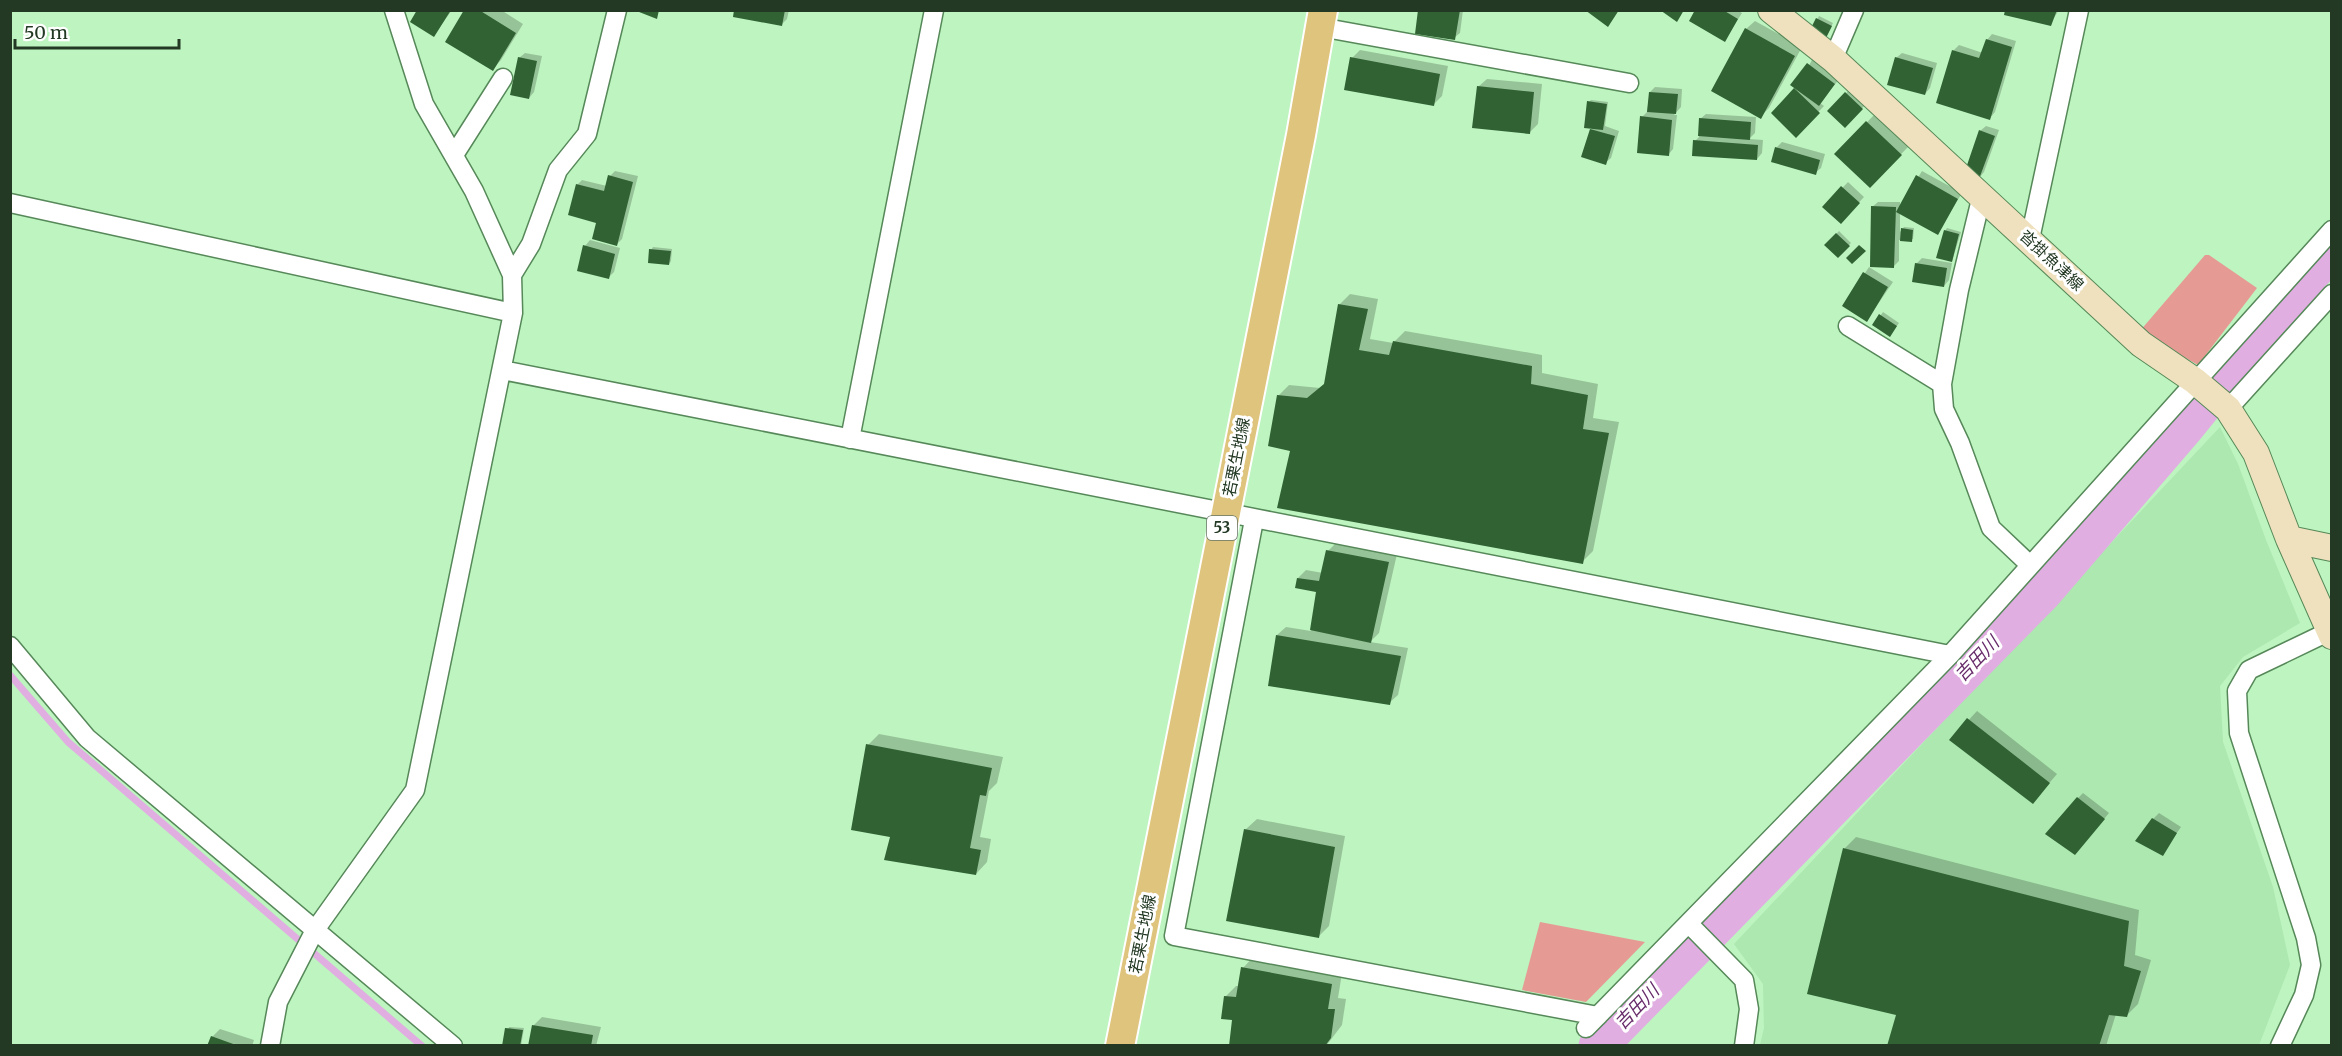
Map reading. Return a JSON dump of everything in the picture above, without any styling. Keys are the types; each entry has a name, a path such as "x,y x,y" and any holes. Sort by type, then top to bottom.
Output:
{"main road":[{"name":"沓掛魚津線","path":"1771,10 1833,59 2141,344 2199,383 2225,407 2256,453 2289,539 2330,634"},
{"name":"若栗生地線","path":"1120,1046 1322,19"},
{"path":"2289,539 2331,548"}],"street":[{"path":"270,1046 278,1002 315,930 415,790 513,313 512,275 474,191 424,104 394,10"},
{"path":"512,275 531,244 558,170 588,134 617,10"},
{"path":"850,439 934,10"},
{"path":"1833,59 1854,10"},
{"path":"2030,239 2079,10"},
{"path":"1322,19 1629,82"},
{"path":"454,155 503,78"},
{"path":"1982,195 1959,290 1942,384 1944,409 1960,443 1991,528 2030,565"},
{"path":"10,203 513,313"},
{"path":"1254,520 1174,936 1592,1022 1950,655 2199,383 2331,230"},
{"path":"2225,407 2331,294"},
{"path":"1848,326 1942,384"},
{"path":"502,370 1254,520 1950,655"},
{"path":"2280,1046 2304,995 2311,965 2306,938 2239,733 2237,691 2249,670 2330,634"},
{"path":"10,646 87,738 453,1046"},
{"path":"1689,924 1744,980 1749,1009 1744,1046"}],"shaded area":[{"path":"2205,255 2209,255 2257,288 2198,365 2139,332"},
{"path":"2220,427 2238,464 2300,623 2243,657 2220,686 2223,742 2273,887 2290,965 2259,1045 1760,1045 1764,1028 1763,984 1734,944"},
{"path":"1540,922 1645,942 1586,1002 1522,990"}],"building":[{"path":"417,10 451,10 434,37 410,22"},
{"path":"464,10 479,10 516,33 493,71 445,42"},
{"path":"634,10 659,10 657,19"},
{"path":"734,10 785,10 782,26 733,17"},
{"path":"1418,10 1460,10 1455,40 1415,34"},
{"path":"1585,10 1619,10 1608,27"},
{"path":"1660,10 1684,10 1677,22"},
{"path":"1695,10 1723,10 1738,19 1725,42 1689,21"},
{"path":"2005,10 2057,10 2051,26 2004,15"},
{"path":"1816,18 1832,26 1825,40 1809,32"},
{"path":"1745,28 1795,56 1761,119 1711,91"},
{"path":"1986,39 2012,47 1990,120 1936,103 1952,50 1979,58"},
{"path":"518,57 537,61 529,99 510,95"},
{"path":"1350,57 1440,74 1434,106 1344,90"},
{"path":"1895,57 1933,68 1925,95 1887,85"},
{"path":"1807,63 1835,84 1819,106 1790,85"},
{"path":"1477,86 1534,92 1530,134 1472,128"},
{"path":"1794,88 1820,113 1796,138 1771,113"},
{"path":"1649,92 1678,94 1676,114 1647,112"},
{"path":"1845,92 1863,109 1845,128 1827,111"},
{"path":"1587,101 1607,104 1603,130 1584,128"},
{"path":"1640,116 1672,120 1669,156 1637,153"},
{"path":"1699,118 1751,122 1750,140 1698,136"},
{"path":"1866,121 1902,155 1870,188 1834,154"},
{"path":"1590,129 1615,136 1606,165 1581,157"},
{"path":"1979,130 1995,136 1979,179 1964,174"},
{"path":"1693,140 1758,145 1757,160 1692,156"},
{"path":"1775,147 1820,160 1816,175 1771,162"},
{"path":"608,175 633,182 617,246 592,239 596,223 568,215 576,184 604,191"},
{"path":"1916,175 1958,199 1938,235 1896,212"},
{"path":"1841,186 1860,203 1841,224 1822,207"},
{"path":"1871,206 1896,207 1894,268 1870,267"},
{"path":"1901,228 1913,230 1912,242 1900,241"},
{"path":"1944,230 1959,234 1952,262 1936,258"},
{"path":"1836,233 1850,246 1838,258 1824,245"},
{"path":"583,245 615,254 609,279 577,271"},
{"path":"1859,245 1866,251 1852,264 1846,258"},
{"path":"649,249 671,251 669,265 648,263"},
{"path":"1915,263 1947,268 1944,287 1912,282"},
{"path":"1863,272 1888,287 1867,322 1842,306"},
{"path":"1338,304 1368,309 1359,350 1389,355 1393,341 1532,366 1531,384 1588,395 1583,429 1609,433 1583,564 1277,508 1290,451 1268,446 1277,395 1307,398 1324,384"},
{"path":"1879,314 1897,326 1890,337 1872,325"},
{"path":"1326,550 1389,562 1371,643 1310,630 1316,592 1295,588 1297,578 1319,581"},
{"path":"1276,635 1401,656 1390,705 1268,686"},
{"path":"1967,718 2050,783 2033,804 1949,740"},
{"path":"866,744 992,768 986,796 980,795 970,848 981,850 976,875 884,860 890,837 851,830"},
{"path":"2077,797 2105,819 2075,855 2045,834"},
{"path":"2152,818 2177,833 2163,856 2135,841"},
{"path":"1244,829 1335,847 1319,938 1226,921"},
{"path":"1843,848 2129,921 2124,966 2141,971 2127,1017 2109,1015 2099,1046 1887,1046 1896,1015 1807,994"},
{"path":"1241,967 1332,984 1328,1009 1335,1009 1331,1038 1325,1046 1229,1046 1232,1020 1221,1019 1224,996 1236,997"},
{"path":"532,1025 593,1035 591,1046 528,1046"},
{"path":"505,1028 523,1030 520,1046 502,1046"},
{"path":"211,1036 236,1045 236,1046 207,1046"}],"waterway":[{"name":"吉田川","path":"1598,1046 2043,592 2185,427 2309,275 2332,252"},
{"path":"10,675 68,742 422,1046"}]}
